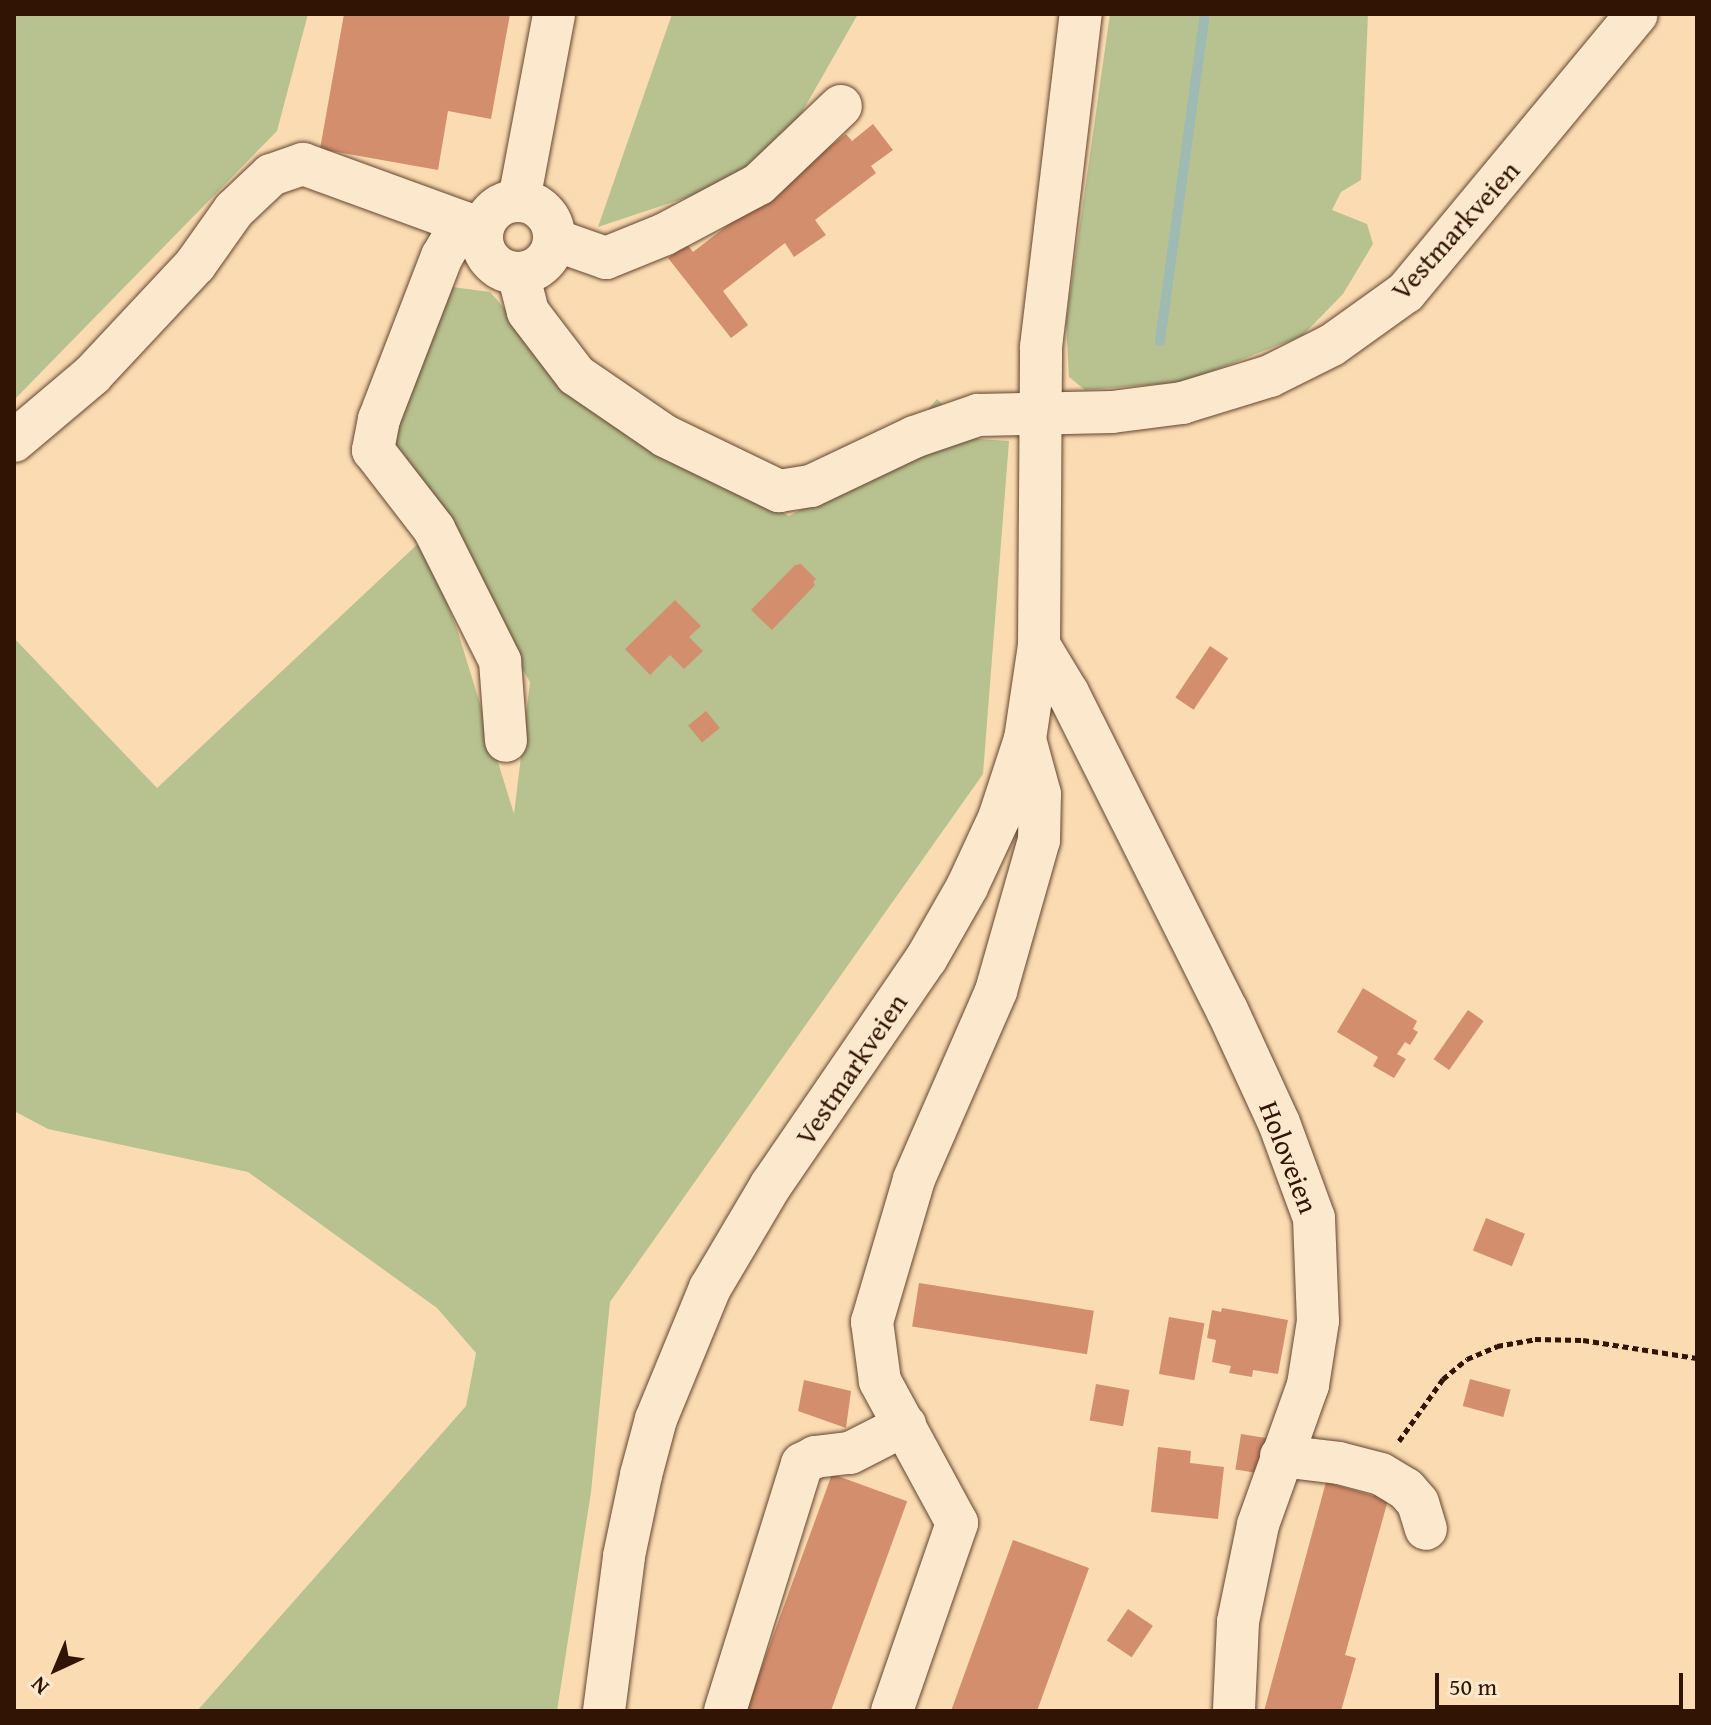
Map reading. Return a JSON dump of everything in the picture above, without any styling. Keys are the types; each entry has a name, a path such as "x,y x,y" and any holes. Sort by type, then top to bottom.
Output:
{"street":[{"path":"519,200 554,14"},
{"name":"Vestmarkveien","path":"604,1711 624,1556 641,1475 656,1419 710,1288 771,1185 926,959 967,887 999,818 1025,739 1039,645 1038,416 1041,347 1081,14"},
{"name":"Vestmarkveien","path":"1038,416 1182,403 1270,376 1332,345 1406,292 1637,14"},
{"path":"555,240 606,258 665,234 759,184 841,106"},
{"path":"14,441 92,375 195,265 234,210 271,175 303,164 472,226 497,267 518,273 535,269 549,257 555,240 551,221 538,206 519,200 502,203 472,226 442,256 379,419 373,450 434,529 500,661 506,741"},
{"path":"518,273 528,312 576,375 665,436 779,491 811,486 914,437 978,415 1038,416"},
{"name":"Holoveien","path":"1039,645 1068,693 1227,1010 1279,1123 1314,1218 1318,1321 1308,1385 1258,1525 1238,1622 1234,1711"},
{"path":"892,1711 957,1523 880,1381 872,1322 914,1179 996,991 1039,840 1040,794 1036,768 1025,739"},
{"path":"725,1711 802,1464 815,1457 850,1453 905,1425"},
{"path":"1281,1456 1339,1463 1381,1474 1406,1489 1418,1503 1426,1529"}],"path":[{"path":"1381,1474 1409,1423 1443,1379 1467,1359 1497,1346 1535,1339 1583,1340 1697,1358"}],"green space":[{"path":"14,14 308,14 277,131 14,400"},
{"path":"672,14 858,14 769,170 598,227"},
{"path":"1110,14 1368,14 1361,180 1341,192 1332,210 1367,224 1373,244 1343,294 1302,336 1184,382 1085,390 1069,377 1066,322"},
{"path":"445,286 490,292 581,395 789,516 879,467 937,399 979,439 1009,441 983,774 610,1302 591,1492 557,1711 197,1711 466,1406 476,1353 437,1308 248,1172 48,1129 14,1111 14,638 157,788 423,539 457,629 514,814 530,682 390,441"}],"building":[{"path":"344,14 510,14 491,119 448,111 438,170 320,149"},
{"path":"873,124 893,150 871,166 876,173 815,220 826,235 794,257 785,243 723,291 748,325 731,338 668,258 687,244 693,252 846,134 852,141"},
{"path":"801,564 816,579 813,582 815,585 772,630 751,610 795,565"},
{"path":"675,600 701,626 689,637 703,651 684,669 670,655 650,675 625,649"},
{"path":"1210,646 1228,658 1194,710 1175,697"},
{"path":"706,711 720,728 702,743 688,725"},
{"path":"1363,988 1417,1021 1413,1029 1418,1032 1410,1045 1405,1042 1397,1054 1406,1059 1394,1078 1373,1066 1378,1057 1337,1032"},
{"path":"1468,1010 1484,1021 1449,1070 1434,1059"},
{"path":"1486,1218 1525,1234 1512,1266 1473,1250"},
{"path":"919,1283 1094,1311 1087,1354 912,1326"},
{"path":"1222,1308 1288,1320 1278,1374 1253,1370 1252,1377 1229,1373 1231,1366 1212,1362 1216,1340 1207,1338 1212,1310 1221,1312"},
{"path":"1169,1317 1204,1323 1194,1380 1159,1374"},
{"path":"1470,1379 1511,1390 1503,1417 1463,1406"},
{"path":"804,1380 851,1391 846,1428 798,1411"},
{"path":"1096,1384 1129,1390 1123,1426 1090,1420"},
{"path":"1241,1434 1274,1439 1268,1475 1235,1470"},
{"path":"1158,1447 1191,1451 1190,1463 1224,1467 1218,1519 1151,1512"},
{"path":"832,1474 907,1501 831,1711 746,1711"},
{"path":"1326,1482 1374,1496 1376,1490 1388,1500 1345,1655 1356,1658 1341,1711 1264,1711"},
{"path":"1013,1540 1089,1568 1037,1711 951,1711"},
{"path":"1128,1609 1153,1626 1132,1657 1107,1641"}],"waterway":[{"path":"1160,341 1205,14"}]}
